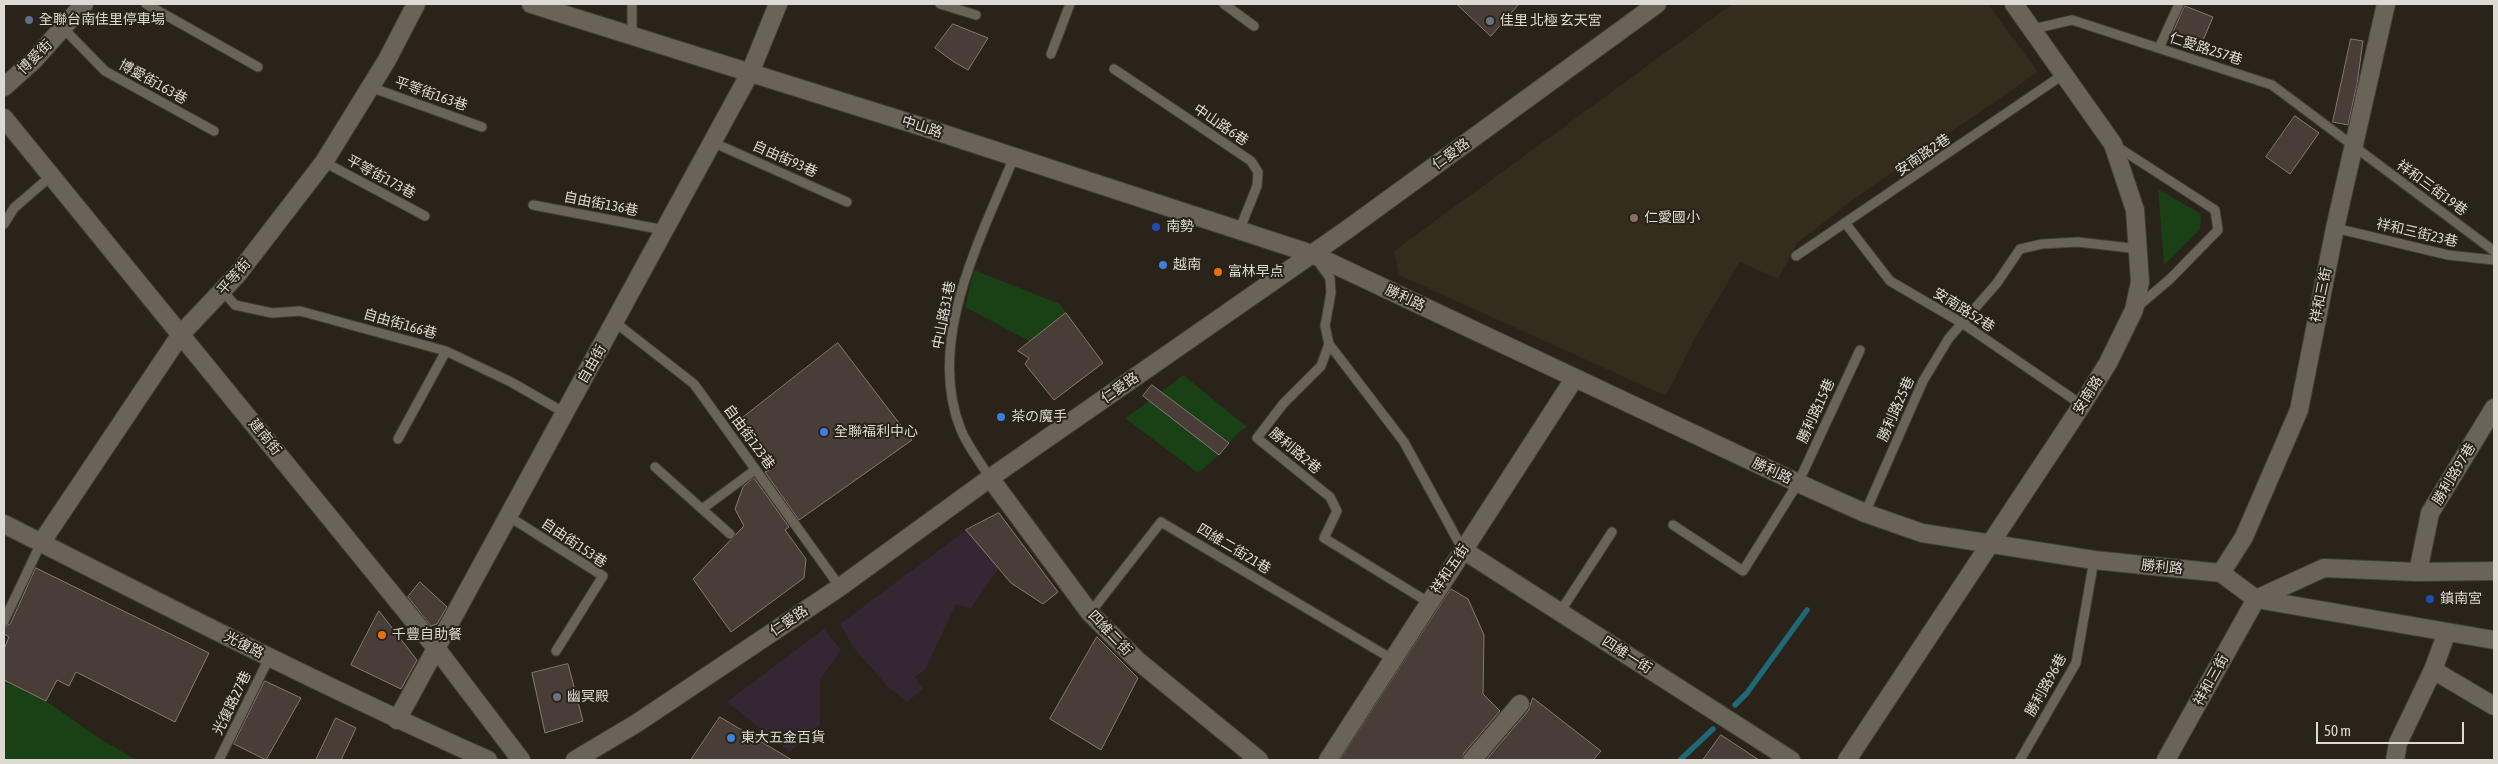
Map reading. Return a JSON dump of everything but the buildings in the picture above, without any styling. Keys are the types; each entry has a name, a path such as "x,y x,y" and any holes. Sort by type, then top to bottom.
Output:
{"street":[{"name":"博愛街","path":"4,88 34,60 84,4"},
{"name":"平等街","path":"41,543 181,334 237,275 324,162 370,87 416,4"},
{"name":"中山路","path":"531,4 1014,157 1312,254"},
{"name":"自由街","path":"398,720 508,516 616,323 664,230 750,73 778,4"},
{"name":"仁愛路","path":"575,760 637,723 840,587 990,478 1312,254 1657,4"},
{"name":"安南路","path":"1847,760 2082,405 2108,363 2134,310 2140,282 2135,210 2113,144 2014,4"},
{"name":"祥和三街","path":"2221,573 2244,537 2299,410 2335,228 2386,4"},
{"name":"建南街","path":"4,118 436,648 521,760"},
{"name":"勝利路","path":"1312,254 1574,379 1865,513 1922,532 2094,560 2221,573"},
{"name":"祥和五街","path":"1328,760 1428,602 1574,379"},
{"name":"勝利路97巷","path":"2418,572 2430,513 2494,408"},
{"name":"四維二街","path":"990,478 1090,613 1138,661 1259,760"},
{"name":"光復路","path":"4,524 269,658 398,720 488,760"},
{"name":"四維一街","path":"1463,550 1791,760"},
{"path":"2256,599 2324,568 2418,572 2494,571"},
{"path":"2221,573 2256,599 2494,640"},
{"name":"祥和三街","path":"2166,760 2256,599"},
{"path":"2395,760 2398,743 2433,670 2447,632"},
{"path":"2433,670 2494,706"},
{"path":"1472,760 1520,704"}],"lane":[{"path":"146,4 258,67"},
{"path":"632,4 632,36"},
{"path":"940,4 976,15"},
{"path":"1051,54 1070,4"},
{"path":"1224,4 1254,26"},
{"path":"2159,48 2179,4"},
{"name":"仁愛路257巷","path":"2033,30 2072,20 2272,84 2354,148"},
{"name":"博愛街163巷","path":"63,28 105,71 214,131"},
{"name":"中山路6巷","path":"1114,69 1250,161 1258,172 1257,186 1239,231"},
{"name":"安南路2巷","path":"1796,256 1846,224 2064,74"},
{"name":"平等街163巷","path":"370,87 482,126"},
{"name":"自由街93巷","path":"712,142 847,202"},
{"path":"2113,144 2215,210 2218,230 2170,279 2134,310"},
{"name":"祥和三街19巷","path":"2354,148 2494,251"},
{"name":"中山路31巷","path":"990,478 961,430 953,396 949,355 962,286 1014,157"},
{"name":"平等街173巷","path":"324,162 424,216"},
{"path":"4,224 14,208 51,176"},
{"name":"自由街136巷","path":"533,205 664,230"},
{"name":"安南路52巷","path":"1846,224 1890,281 1962,323 2082,405"},
{"name":"祥和三街23巷","path":"2335,228 2448,255 2494,260"},
{"name":"勝利路25巷","path":"1865,513 1923,380 1949,338 1997,283 2020,249 2042,244 2078,242 2139,248"},
{"path":"1312,254 1330,278 1331,293 1325,326 1330,344 1404,442 1463,550"},
{"name":"自由街166巷","path":"222,290 235,305 272,313 300,311 446,351 510,382 565,413"},
{"name":"自由街123巷","path":"616,323 694,384 840,587"},
{"name":"勝利路2巷","path":"1330,344 1321,366 1283,404 1257,438 1330,497 1337,511 1324,538 1428,602"},
{"name":"勝利路15巷","path":"1674,525 1743,571 1798,483 1860,350"},
{"path":"398,439 446,351"},
{"path":"655,467 730,534"},
{"path":"702,509 755,470"},
{"name":"自由街153巷","path":"508,516 604,576 556,652"},
{"name":"四維二街21巷","path":"1090,613 1161,522 1392,659"},
{"path":"1560,612 1612,532"},
{"path":"4,621 41,543"},
{"name":"勝利路96巷","path":"2020,760 2076,663 2094,560"},
{"name":"光復路27巷","path":"219,760 269,658"}],"shaded area":[{"name":"仁愛國小","path":"1732,4 1988,4 2038,72 1862,193 1797,243 1778,279 1740,262 1696,336 1666,396 1399,275 1394,251"},
{"path":"966,530 999,568 971,608 956,604 925,670 915,677 923,689 907,702 889,688 853,647 840,624"},
{"path":"824,629 841,650 820,680 820,724 790,752 727,702"}],"green space":[{"path":"2158,189 2201,214 2200,229 2164,265"},
{"path":"974,270 1060,304 1066,313 1038,335 1035,344 965,307"},
{"path":"1183,375 1247,427 1239,432 1229,443 1161,392"},
{"path":"1149,401 1219,455 1198,473 1125,418"},
{"path":"4,680 46,701 99,738 136,760 4,760"}],"waterway":[{"path":"1735,705 1747,693 1807,610"},
{"path":"1680,760 1713,729"}],"place":[{"name":"全聯台南佳里停車場","path":"29,20"},
{"name":"佳里 北極 玄天宮","path":"1490,21"},
{"name":"仁愛國小","path":"1634,218"},
{"name":"南勢","path":"1156,227"},
{"name":"越南","path":"1163,265"},
{"name":"富林早点","path":"1218,272"},
{"name":"茶の魔手","path":"1001,417"},
{"name":"全聯福利中心","path":"824,432"},
{"name":"鎮南宮","path":"2430,599"},
{"name":"千豐自助餐","path":"382,635"},
{"name":"幽冥殿","path":"557,697"},
{"name":"東大五金百貨","path":"731,738"}]}
